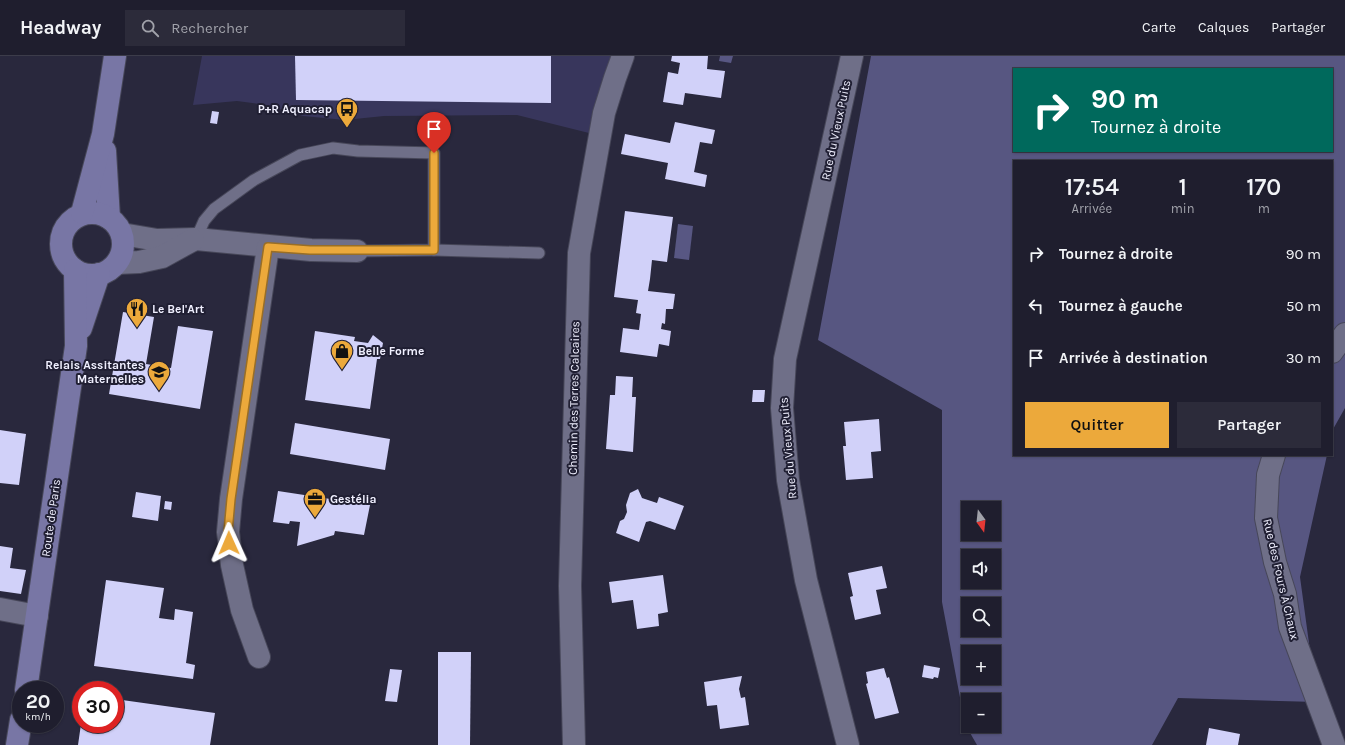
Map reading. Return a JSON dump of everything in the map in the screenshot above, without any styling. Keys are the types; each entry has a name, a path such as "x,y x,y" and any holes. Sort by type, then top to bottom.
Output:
{"main road":[{"path":"82,214 104,134 115,56"},
{"path":"104,134 116,226 123,244 121,254 117,263 109,270 99,274 90,275 82,273 75,270 67,263 62,254 60,244 66,225 73,218 82,214 93,212 101,214 116,226"},
{"name":"Route de Paris","path":"27,681 76,346 75,270"},
{"name":"Route de Paris","path":"76,346 99,274"},
{"path":"17,745 19,733"}],"street":[{"name":"Chemin des Terres Calcaires","path":"574,745 570,586 579,253 604,113 623,56"},
{"name":"Rue du Vieux Puits","path":"848,745 806,580 788,480 782,408 785,359 852,56"},
{"path":"116,226 157,240 196,239 268,247 357,251"},
{"path":"117,263 139,262 162,257 196,239"},
{"path":"259,657 242,610 232,565 228,532 231,499 268,247"},
{"path":"1333,351 1345,334"},
{"name":"Rue des Fours À Chaux","path":"1274,456 1268,475 1266,518 1275,562 1285,594 1290,627 1334,745"},
{"path":"0,609 36,616"}],"lane":[{"path":"196,239 204,221 214,209 254,180 300,155 333,148 358,151 434,153 434,250"},
{"path":"357,251 434,250 539,253"}],"shaded area":[{"path":"202,56 612,56 603,80 593,134 517,115 384,116 345,120 303,116 266,105 237,101 193,105"},
{"path":"720,56 733,56 731,63 719,61"},
{"path":"871,56 1345,56 1345,408 1333,429 1333,160 1013,160 1013,456 1327,456 1300,577 1317,702 1178,698 1152,745 977,745 970,733 1001,733 1001,693 961,693 961,703 942,602 942,410 818,340"},
{"path":"678,224 693,226 689,260 674,258"}],"building":[{"path":"295,56 551,56 551,103 296,100"},
{"path":"672,56 708,56 707,69 725,71 721,98 685,93 683,105 663,102 668,72 678,74 680,63 671,61"},
{"path":"212,111 219,112 217,124 210,123"},
{"path":"675,122 715,130 712,144 700,142 694,172 707,175 705,187 665,179 668,163 621,154 625,134 670,143"},
{"path":"625,211 673,217 667,262 652,260 648,291 675,294 673,309 666,309 665,324 662,323 661,329 671,331 669,346 659,344 657,357 620,352 623,328 639,330 641,314 636,313 638,300 614,297"},
{"path":"123,312 154,317 146,364 171,368 178,326 213,331 200,409 109,394"},
{"path":"315,331 355,337 354,341 368,343 373,335 383,343 380,359 377,359 370,409 305,400"},
{"path":"616,376 633,377 632,397 636,397 633,452 606,449 610,395 615,395"},
{"path":"753,390 765,390 764,402 752,402"},
{"path":"879,419 881,451 871,452 873,478 846,480 843,446 846,446 844,422"},
{"path":"295,423 390,439 385,470 290,454"},
{"path":"0,430 26,434 19,485 0,483"},
{"path":"638,489 642,498 657,503 659,497 684,506 675,530 650,521 646,522 639,542 616,533 620,521 624,519 627,512 626,505 630,493"},
{"path":"278,491 370,505 364,535 335,531 334,535 297,546 300,522 290,521 289,524 273,522"},
{"path":"136,492 161,496 158,521 132,517"},
{"path":"165,501 172,502 171,510 164,509"},
{"path":"0,546 13,548 10,568 26,570 21,594 0,591"},
{"path":"882,566 887,588 876,590 881,614 855,620 850,597 853,596 848,573"},
{"path":"663,575 668,612 658,614 659,626 637,629 633,600 612,603 609,582"},
{"path":"106,580 164,588 159,618 174,620 175,609 193,612 186,663 195,665 193,679 94,666"},
{"path":"438,652 471,652 470,745 438,745"},
{"path":"924,665 940,668 938,678 934,677 933,679 922,677"},
{"path":"884,668 887,678 889,677 899,713 875,719 866,684 868,683 866,672"},
{"path":"390,669 402,670 397,702 385,701"},
{"path":"742,676 739,689 741,698 745,697 749,725 720,729 717,705 707,706 704,682"},
{"path":"124,700 215,713 210,745 78,745 80,733 124,733"},
{"path":"1209,728 1240,734 1238,745 1206,745"}],"place":[{"name":"P+R Aquacap","path":"347,128"},
{"name":"Le Bel'Art","path":"137,328"},
{"name":"Belle Forme","path":"342,370"},
{"name":"Relais Assitantes Maternelles","path":"159,392"},
{"name":"Gestélia","path":"315,518"}],"route":[{"path":"229,543 228,532 231,499 268,247 310,250 434,250 434,153"}]}
